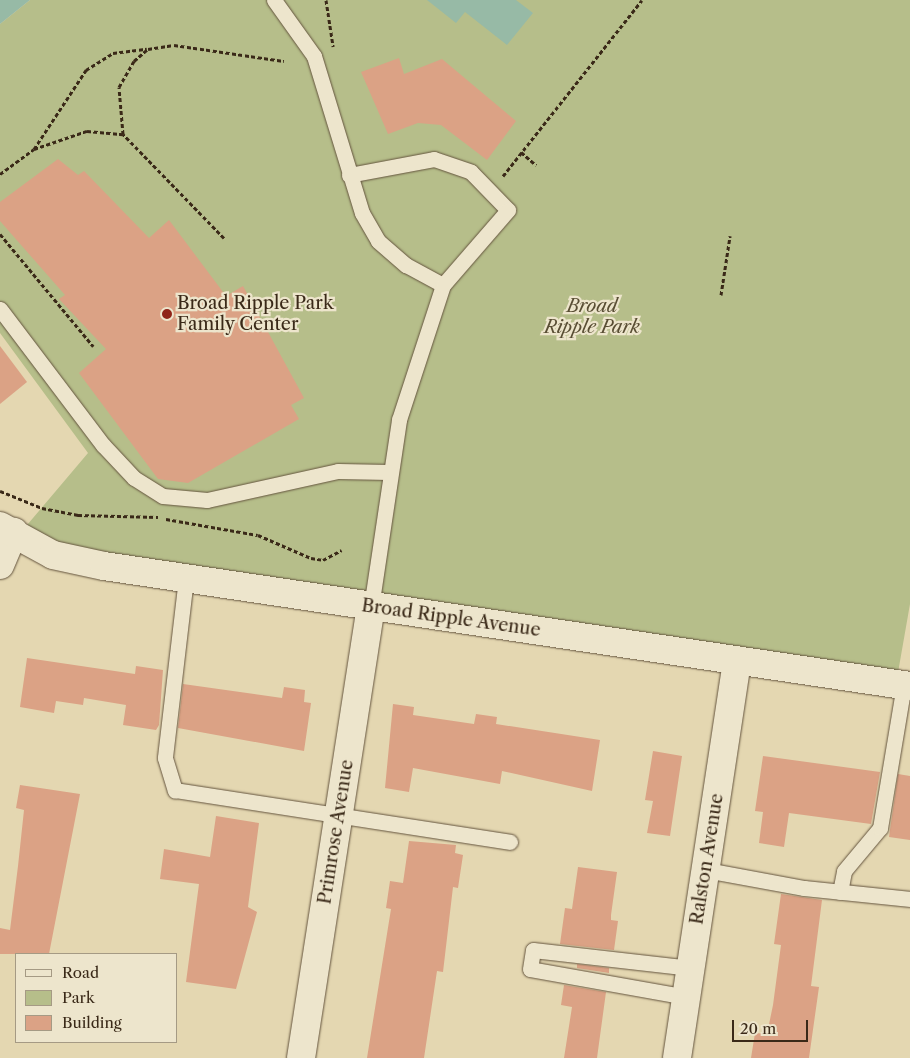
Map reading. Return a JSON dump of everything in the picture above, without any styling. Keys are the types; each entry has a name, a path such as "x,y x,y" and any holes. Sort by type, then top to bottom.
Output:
{"street":[{"name":"Broad Ripple Avenue","path":"7,529 52,555 371,607 907,686"},
{"path":"0,565 7,529"},
{"name":"Primrose Avenue","path":"301,1058 371,607"},
{"name":"Ralston Avenue","path":"677,1058 737,660"}],"lane":[{"path":"274,0 314,56 362,214 378,241 406,264 443,286"},
{"path":"349,175 434,160 470,172 508,210 443,286 399,420 389,472 371,607"},
{"path":"0,309 103,445 134,478 163,496 207,500 338,471 389,472"},
{"path":"186,578 165,758 169,784 191,794 510,842"},
{"path":"840,892 844,871 880,828 907,686"},
{"path":"706,870 840,892 910,899"},
{"path":"687,997 530,969 533,950 691,968"}],"path":[{"path":"326,0 334,52"},
{"path":"501,178 642,0"},
{"path":"34,149 86,70 113,53 148,50 174,45 284,61"},
{"path":"148,50 134,60 119,87 123,134 224,238"},
{"path":"0,174 34,149 87,132 123,134"},
{"path":"522,152 536,165"},
{"path":"0,234 93,346"},
{"path":"721,295 730,236"},
{"path":"0,491 42,508 78,515 156,517 258,535 311,558 323,560 342,550"}],"green space":[{"name":"Broad Ripple Park","path":"30,0 910,0 910,604 896,684 11,544 88,453 0,333 0,24"}],"shaded area":[{"path":"0,0 30,0 0,24"},
{"path":"427,0 516,0 533,13 507,45 465,12 456,23"}],"building":[{"path":"399,58 404,74 442,59 516,121 487,160 441,125 418,123 388,134 361,72"},
{"name":"Broad Ripple Park Family Center","path":"58,159 78,175 84,171 149,238 169,220 226,296 243,286 304,398 291,405 299,419 188,483 158,479 79,373 106,349 59,299 65,295 0,221 0,202"},
{"path":"0,346 27,382 0,404"},
{"path":"27,658 135,674 136,666 163,670 159,725 156,730 123,725 126,705 84,698 83,705 56,701 54,713 20,707"},
{"path":"183,684 282,698 284,687 305,690 304,702 311,703 304,751 178,728"},
{"path":"393,704 414,707 413,715 474,724 476,714 497,717 496,724 600,740 592,791 502,771 500,784 413,768 409,792 385,788"},
{"path":"653,751 682,756 670,836 647,833 653,801 645,800"},
{"path":"763,756 880,772 871,824 789,813 784,847 759,843 763,812 755,811"},
{"path":"898,774 910,776 910,840 889,837"},
{"path":"20,785 80,794 49,953 0,954 0,928 10,930 18,866 24,810 16,808"},
{"path":"216,816 259,823 248,907 257,912 236,989 186,982 199,884 160,879 164,849 210,857"},
{"path":"409,841 456,845 455,853 463,855 458,888 453,887 443,972 437,971 424,1058 367,1058 391,909 386,908 390,881 403,883"},
{"path":"578,867 617,872 611,915 611,920 618,921 614,950 560,944 565,908 572,909"},
{"path":"781,894 822,900 811,986 819,987 809,1058 751,1058 755,1033 767,1034 773,1005 781,945 774,944"},
{"path":"577,964 609,968 609,973 577,968"},
{"path":"564,985 606,992 597,1058 564,1058 572,1007 561,1005"}],"place":[{"name":"Broad Ripple Park Family Center","path":"167,314"}]}
